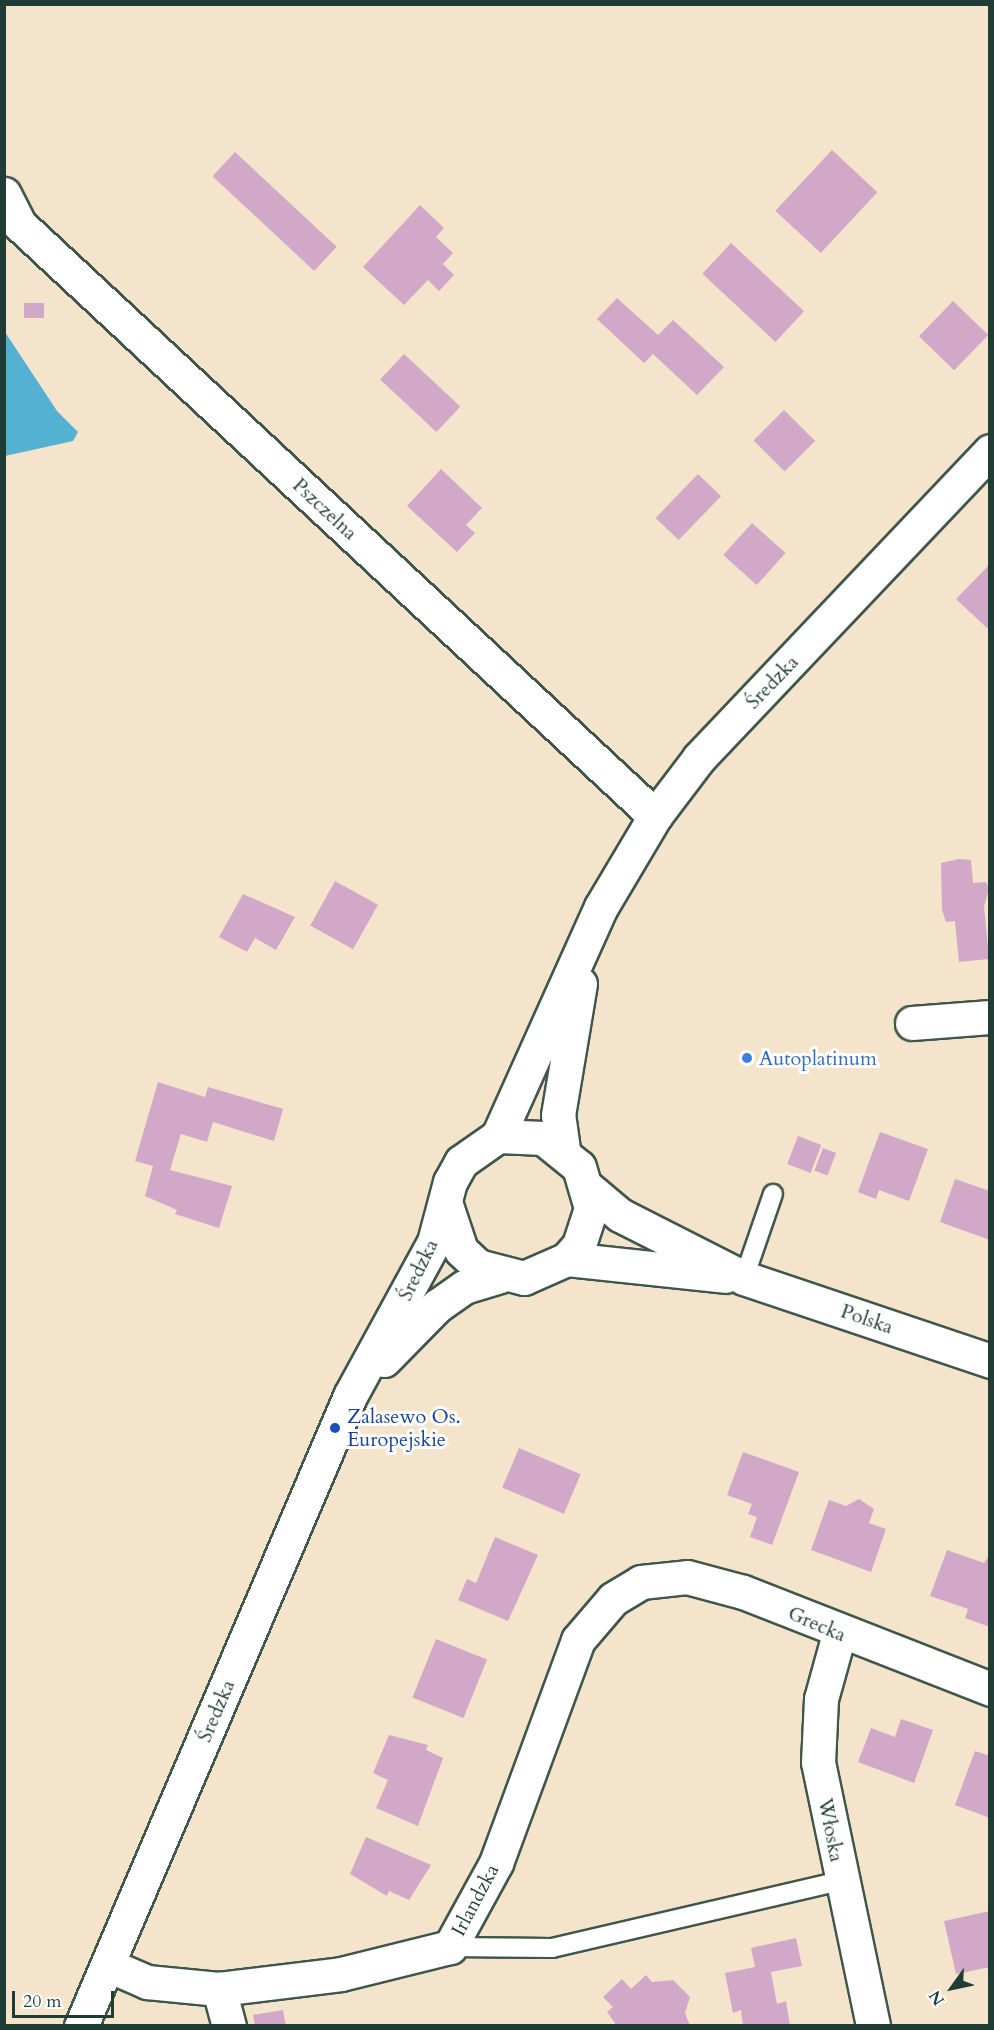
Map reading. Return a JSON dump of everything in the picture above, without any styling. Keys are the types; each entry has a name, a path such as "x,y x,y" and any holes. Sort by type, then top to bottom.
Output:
{"street":[{"name":"Pszczelna","path":"4,194 19,224 656,816"},
{"name":"Średzka","path":"498,1136 618,874 656,816 699,758 990,451"},
{"name":"Średzka","path":"563,1149 558,1115 562,1081 588,938"},
{"path":"912,1023 990,1017"},
{"path":"521,1134 563,1149 588,1188 587,1227 567,1259 524,1278 500,1276 461,1250 446,1205 460,1162 498,1136 521,1134"},
{"name":"Polska","path":"588,1188 620,1215 744,1278 990,1361"},
{"name":"Średzka","path":"81,2025 350,1396 413,1284 446,1205"},
{"name":"Polska","path":"567,1259 744,1278"},
{"name":"Średzka","path":"350,1396 437,1306 464,1287 500,1276"},
{"name":"Grecka","path":"641,1582 687,1576 743,1592 839,1634 990,1689"},
{"name":"Irlandzka","path":"108,1965 147,1982 219,1989 341,1974 450,1947 496,1863 578,1640 613,1599 641,1582"},
{"name":"Włoska","path":"839,1634 821,1699 818,1762 841,1881 873,2025"},
{"path":"219,1989 229,2025"}],"lane":[{"path":"744,1278 773,1194"},
{"path":"450,1947 552,1948 841,1881"}],"water":[{"path":"5,332 57,411 78,432 73,441 5,456"}],"building":[{"path":"832,150 877,192 821,253 775,211"},
{"path":"235,152 337,247 314,271 212,176"},
{"path":"420,205 444,228 436,237 453,253 443,264 454,275 439,291 428,280 404,305 363,267"},
{"path":"731,243 804,311 775,342 702,274"},
{"path":"617,298 658,335 673,320 724,367 697,395 653,354 644,363 597,319"},
{"path":"953,301 988,335 954,370 919,336"},
{"path":"24,303 44,303 44,318 24,318"},
{"path":"404,354 460,407 436,432 380,380"},
{"path":"784,410 815,441 785,472 754,440"},
{"path":"441,469 482,508 466,525 475,533 457,552 407,506"},
{"path":"698,474 721,496 679,540 656,518"},
{"path":"752,523 785,553 757,585 723,555"},
{"path":"990,564 990,626 987,628 956,599"},
{"path":"959,859 971,860 973,883 986,882 989,889 984,906 989,959 959,962 955,921 946,922 942,910 941,863"},
{"path":"335,881 378,905 353,949 310,926"},
{"path":"243,894 295,917 276,950 255,938 247,952 219,937"},
{"path":"158,1082 205,1097 208,1087 283,1109 274,1141 213,1122 207,1142 181,1134 170,1170 232,1186 219,1228 175,1214 177,1210 145,1196 153,1166 135,1161"},
{"path":"880,1132 928,1149 909,1201 879,1190 876,1199 858,1192"},
{"path":"798,1136 821,1145 811,1173 787,1164"},
{"path":"823,1148 836,1153 827,1175 814,1170"},
{"path":"955,1179 990,1191 990,1240 940,1222"},
{"path":"519,1448 581,1474 564,1514 502,1488"},
{"path":"743,1452 799,1472 772,1545 750,1537 757,1517 748,1514 752,1504 727,1495"},
{"path":"859,1499 874,1509 869,1523 886,1529 871,1572 811,1550 829,1500 846,1506"},
{"path":"495,1537 538,1555 508,1621 458,1600 467,1579 476,1583"},
{"path":"947,1550 984,1563 990,1554 990,1627 965,1618 968,1609 930,1596"},
{"path":"436,1639 487,1660 463,1718 412,1697"},
{"path":"901,1719 933,1730 914,1783 858,1762 871,1728 895,1737"},
{"path":"389,1735 428,1745 426,1750 443,1758 418,1826 376,1808 388,1780 373,1773"},
{"path":"975,1751 990,1756 990,1818 955,1805"},
{"path":"366,1837 431,1865 409,1900 389,1891 387,1896 350,1874"},
{"path":"990,1911 990,1967 956,1974 944,1921"},
{"path":"796,1938 802,1966 771,1972 777,2004 786,2001 790,2026 743,2026 741,2010 733,2013 725,1973 755,1967 751,1948"},
{"path":"646,1975 652,1982 673,1980 690,1997 685,2013 690,2026 617,2026 607,2012 613,2007 603,1997 622,1979 631,1989"},
{"path":"283,2010 286,2026 255,2026 253,2015"}],"place":[{"name":"Autoplatinum","path":"747,1058"},
{"name":"Zalasewo Os. Europejskie","path":"335,1428"}]}
